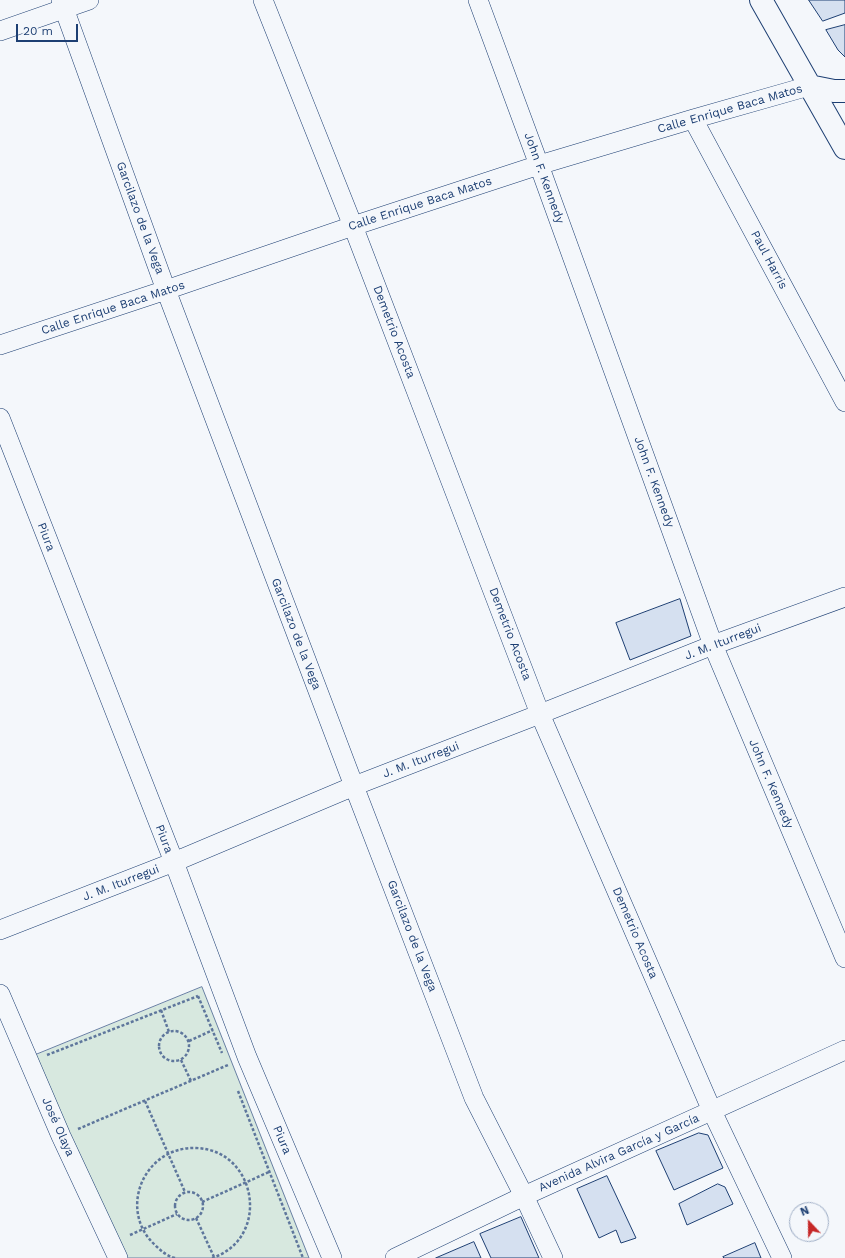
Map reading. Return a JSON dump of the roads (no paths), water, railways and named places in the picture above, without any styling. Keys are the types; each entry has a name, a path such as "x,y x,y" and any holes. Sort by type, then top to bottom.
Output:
{"street":[{"path":"0,31 62,4 89,0"},
{"name":"Demetrio Acosta","path":"263,0 353,226 540,714 712,1111 782,1258"},
{"name":"John F. Kennedy","path":"478,0 713,645 845,958"},
{"path":"761,0 845,148"},
{"name":"Garcilazo de la Vega","path":"62,4 166,290 474,1098 524,1196 553,1258"},
{"name":"Calle Enrique Baca Matos","path":"0,345 539,165 809,86 834,91 845,91"},
{"name":"Paul Harris","path":"694,119 845,402"},
{"name":"Piura","path":"0,418 174,862 247,1057 332,1258"},
{"name":"J. M. Iturregui","path":"0,930 174,862 354,786 713,645 845,597"},
{"name":"José Olaya","path":"0,994 61,1136 118,1258"},
{"name":"Avenida Alvira García y García","path":"395,1258 524,1196 845,1050"}]}
